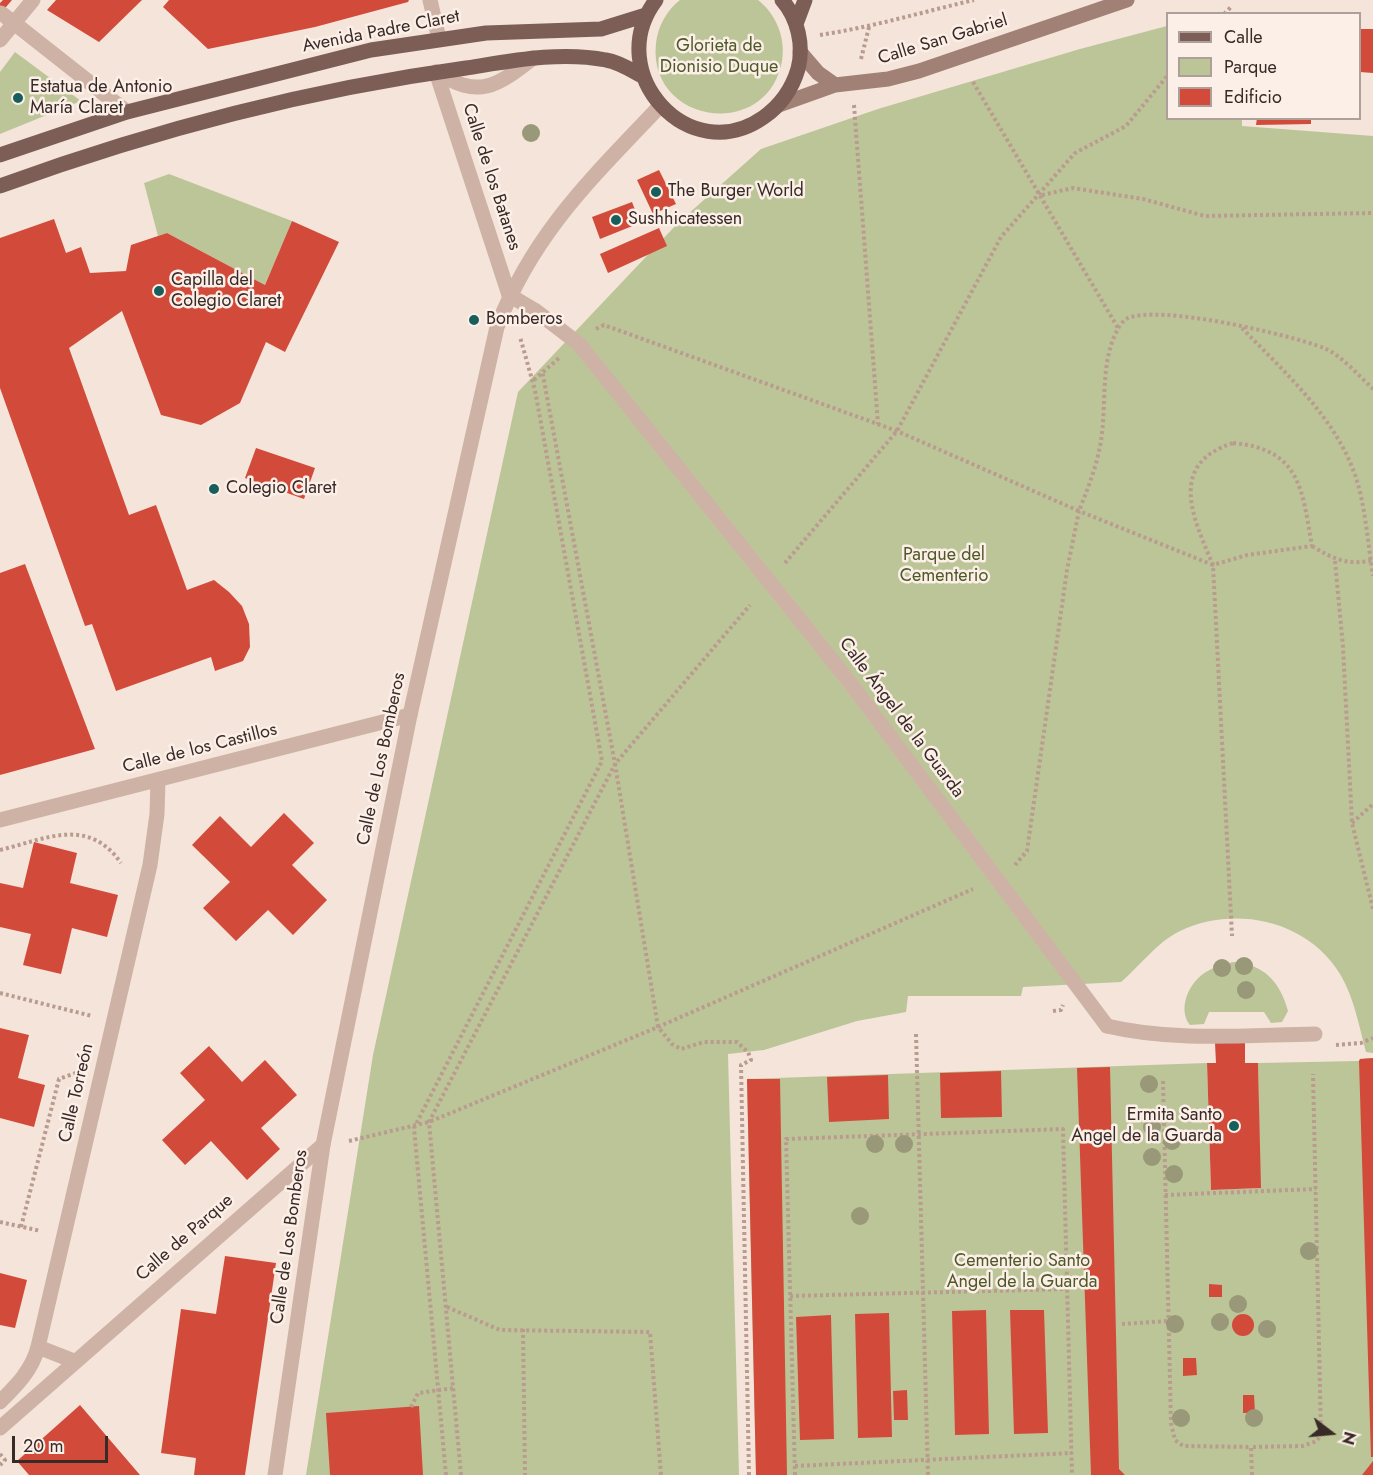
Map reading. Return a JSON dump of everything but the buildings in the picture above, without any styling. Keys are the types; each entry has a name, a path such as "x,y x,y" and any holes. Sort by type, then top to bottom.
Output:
{"main road":[{"path":"656,0 646,15 638,49 642,76 660,106 687,125 720,131 753,124 779,105 794,80 798,38 806,0"},
{"path":"782,0 798,38 818,73 835,85"},
{"name":"Calle San Gabriel","path":"779,105 835,85 888,79 919,70 1127,0"},
{"name":"Avenida Padre Claret","path":"0,155 126,112 371,50 486,33 601,29 646,15"},
{"path":"0,186 173,128 321,92 436,72 533,58 579,57 606,60 642,76"}],"street":[{"path":"0,40 33,0"},
{"path":"430,0 439,39"},
{"path":"1,13 126,112"},
{"path":"436,72 463,87 479,89 507,78 533,58"},
{"name":"Calle de los Batanes","path":"436,72 509,295"},
{"name":"Calle de Los Bomberos","path":"276,1475 323,1145 410,716 497,327 520,272 559,215 660,106"},
{"name":"Calle Ángel de la Guarda","path":"509,295 536,310 579,344 841,671 1107,1026 1132,1032 1189,1036 1315,1034"},
{"name":"Calle de los Castillos","path":"0,820 410,716"},
{"name":"Calle Torreón","path":"0,1402 22,1380 35,1359 150,865 157,814 158,780"},
{"name":"Calle de Parque","path":"0,1428 323,1145"},
{"path":"38,1347 74,1361"}],"path":[{"path":"798,38 869,27 890,19 974,0"},
{"path":"1226,12 1231,7"},
{"path":"861,55 869,27"},
{"path":"785,563 897,431 1001,237 1041,196 1075,153 1126,126 1166,76"},
{"path":"973,82 1118,328"},
{"path":"854,112 878,424"},
{"path":"1041,196 1073,189 1143,200 1205,216 1373,213"},
{"path":"1009,869 1027,851 1067,570 1079,511 1096,467 1102,434 1109,349 1118,328 1126,319 1141,316 1195,317 1291,337 1326,349 1373,388"},
{"path":"604,325 897,431 1079,511 1213,565 1246,555 1312,546 1335,561 1372,560"},
{"path":"1242,328 1311,401 1335,436 1357,481 1373,576"},
{"path":"446,1475 414,1128 602,761 533,381 522,341"},
{"path":"533,381 542,370 560,357"},
{"path":"542,370 615,764 658,1027 672,1044 681,1049 704,1042 737,1042 748,1052 751,1060 741,1065 749,1475"},
{"path":"1232,936 1213,565 1191,513 1191,476 1213,450 1233,443 1255,445 1287,465 1301,484 1312,546"},
{"path":"1335,561 1343,647 1352,823 1373,909"},
{"path":"461,1475 429,1122 615,764 750,605"},
{"path":"1352,823 1373,804"},
{"path":"0,850 74,833 102,842 121,863"},
{"path":"349,1142 414,1128 429,1122 658,1027 973,889"},
{"path":"0,993 113,1021"},
{"path":"916,1035 928,1475"},
{"path":"1361,1043 1373,1038"},
{"path":"1163,1081 1171,1423 1174,1440 1183,1446 1303,1446 1317,1441 1321,1434 1313,1074"},
{"path":"795,1475 786,1139 1063,1129 1072,1475"},
{"path":"1165,1195 1316,1189"},
{"path":"790,1296 1067,1289"},
{"path":"447,1307 500,1330 650,1332 661,1475"},
{"path":"1122,1324 1168,1321"},
{"path":"523,1329 525,1475"},
{"path":"411,1407 418,1393 454,1388"},
{"path":"1251,1447 1252,1475"},
{"path":"795,1466 1072,1453"},
{"path":"0,1454 5,1460 0,1465"}],"green space":[{"name":"Glorieta de Dionisio Duque","path":"680,0 758,0 770,12 781,35 782,61 772,87 755,104 733,112 710,113 688,106 670,91 658,70 656,43 664,19"},
{"name":"Parque del Cementerio","path":"1166,26 1166,120 1242,120 1242,126 1373,136 1373,1053 1366,1052 1349,992 1340,974 1326,956 1309,941 1289,930 1246,919 1224,919 1201,923 1180,931 1156,948 1121,982 1023,987 1021,996 908,996 906,1012 857,1021 764,1050 728,1054 739,1475 306,1475 373,1055 518,392 678,223 761,149 878,109 1080,49"},
{"path":"15,52 81,101 0,134 0,72"},
{"path":"169,174 292,221 265,285 167,233 158,236 144,183"},
{"path":"1233,962 1244,963 1261,970 1275,983 1285,1000 1288,1011 1282,1022 1271,1023 1264,1012 1209,1012 1204,1024 1190,1025 1186,1019 1185,1004 1194,982 1209,970"},
{"name":"Cementerio Santo Angel de la Guarda","path":"1373,1058 1373,1475 756,1475 747,1079 1207,1063 1211,1190 1260,1188 1258,1063 1359,1061"}],"place":[{"name":"Estatua de Antonio María Claret","path":"18,98"},
{"name":"The Burger World","path":"656,192"},
{"name":"Sushhicatessen","path":"616,220"},
{"name":"Capilla del Colegio Claret","path":"159,291"},
{"name":"Bomberos","path":"474,320"},
{"name":"Colegio Claret","path":"214,489"},
{"name":"Ermita Santo Angel de la Guarda","path":"1234,1126"}]}
